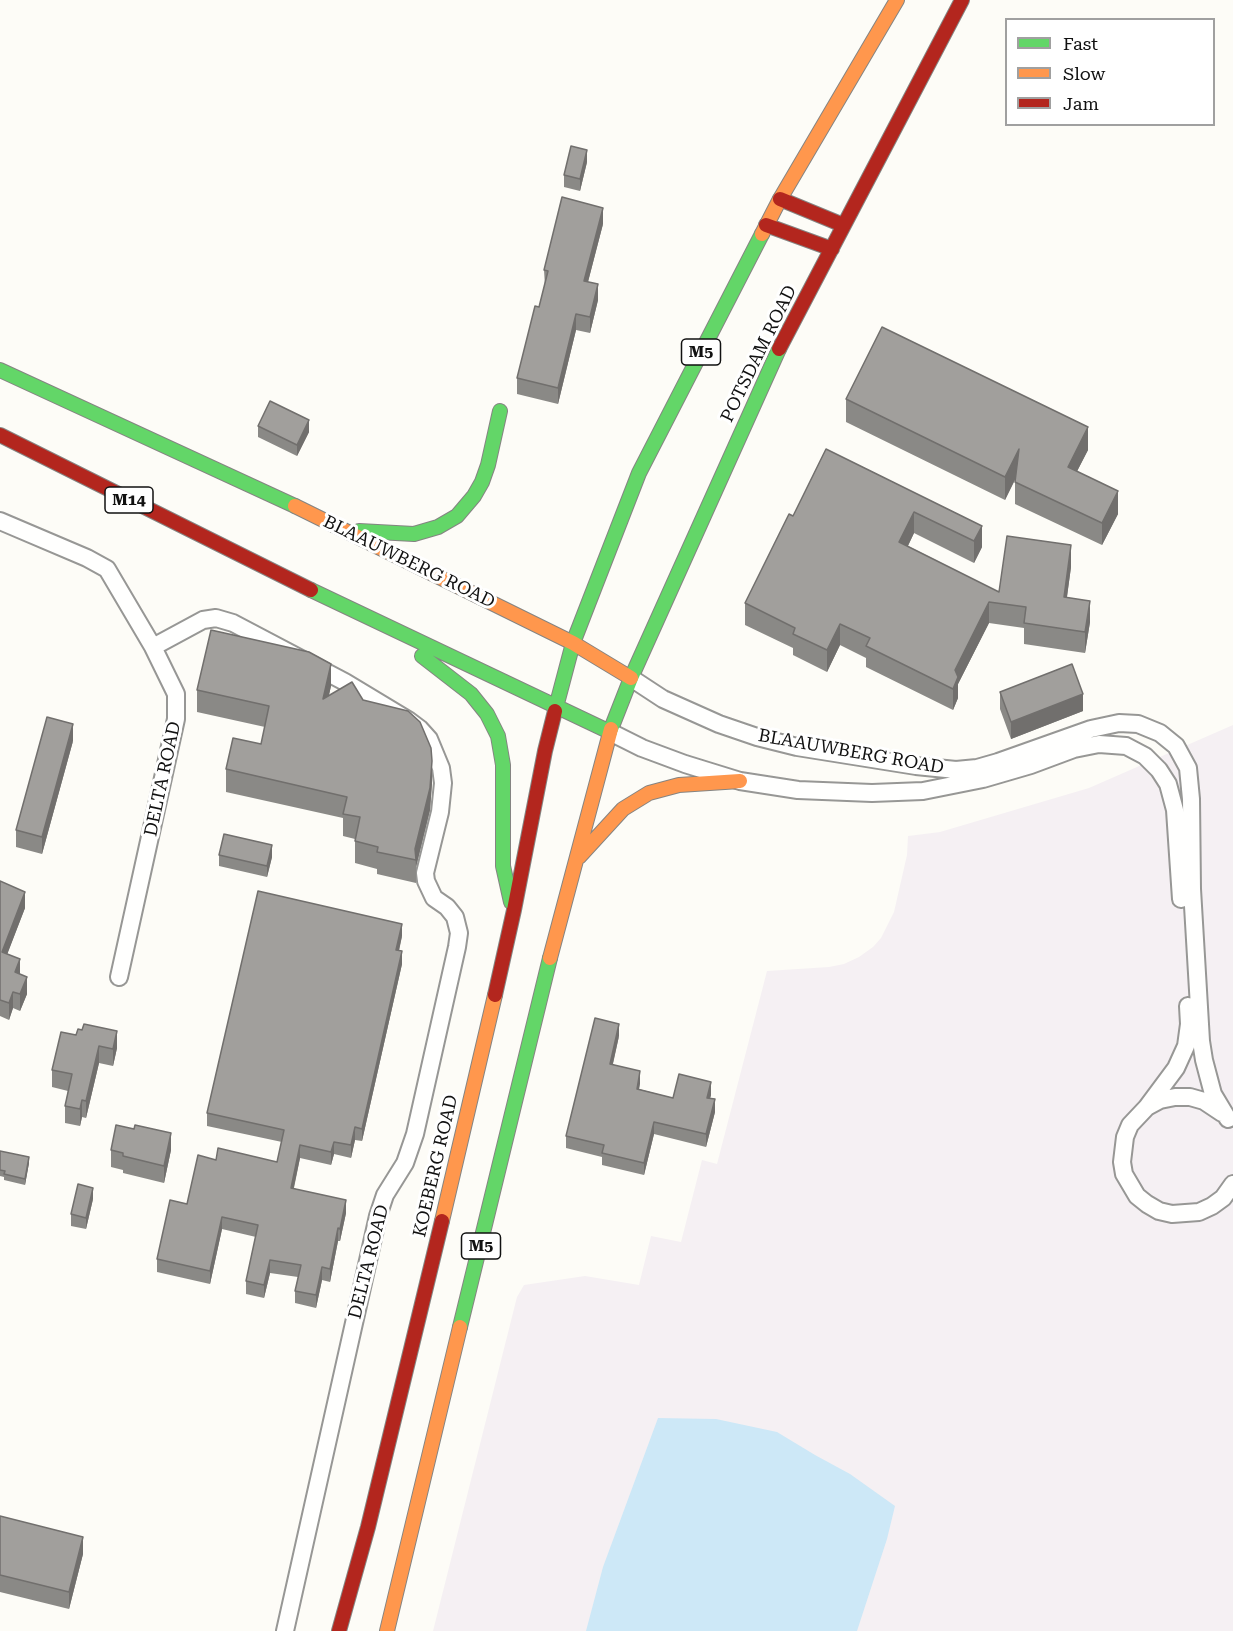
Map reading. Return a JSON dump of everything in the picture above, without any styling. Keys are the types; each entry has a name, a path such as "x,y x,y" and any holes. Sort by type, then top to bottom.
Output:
{"main road":[{"name":"M5","path":"556,707 573,644 639,473 780,199 897,0"},
{"name":"POTSDAM ROAD","path":"610,732 631,678 773,361 962,0"},
{"path":"780,199 843,225"},
{"path":"766,225 832,249"},
{"name":"BLAAUWBERG ROAD","path":"0,370 346,530 573,644 631,678"},
{"path":"346,530 414,534 438,527 457,516 474,496 482,482 500,411"},
{"name":"BLAAUWBERG ROAD","path":"0,436 367,618 426,643 610,732"},
{"path":"367,618 461,685 491,721 500,745 503,765 502,856 504,876 513,910"},
{"name":"KOEBERG ROAD","path":"339,1631 368,1527 440,1232 513,910 556,707"},
{"name":"M5","path":"387,1631 542,991 610,732"},
{"path":"576,861 623,809 649,793 679,785 740,781"}],"street":[{"name":"DELTA ROAD","path":"0,521 87,558 106,569 153,647 176,694 176,719 119,977"},
{"name":"DELTA ROAD","path":"153,647 208,618 233,623 345,682 420,729 429,739 441,768 443,783 440,812 425,873 429,890 434,898 447,907 458,924 457,947 415,1134 405,1163 385,1195 378,1216 285,1631"},
{"name":"BLAAUWBERG ROAD","path":"631,678 663,699 719,724 757,737 797,747 916,766 956,770 977,768 1091,729 1119,723 1138,724 1151,728 1176,746 1188,768 1191,799 1192,909 1201,1041 1213,1094 1230,1124"},
{"path":"1137,752 1151,728"},
{"name":"BLAAUWBERG ROAD","path":"610,732 642,748 740,781 798,790 872,793 923,791 983,779 1074,749 1099,744 1126,746 1145,756 1159,770 1168,784 1174,810 1189,1024 1186,1046 1176,1068 1147,1107 1130,1125 1122,1149 1124,1174 1137,1196 1159,1211 1172,1214 1186,1215 1212,1206 1223,1198 1233,1184"},
{"path":"1147,1107 1161,1100 1190,1097 1204,1101 1217,1109 1230,1124"}],"shaded area":[{"path":"1233,725 1233,1631 433,1631 517,1297 524,1285 585,1276 639,1285 651,1236 681,1242 702,1160 717,1164 767,971 844,964 873,947 881,938 894,912 907,855 908,836 940,832 1089,788"}],"water":[{"path":"658,1418 716,1419 777,1432 850,1474 895,1506 887,1539 857,1631 586,1631 603,1567"}],"building":[{"path":"571,146 587,150 580,179 564,175"},
{"path":"562,197 603,208 584,281 598,284 590,317 576,314 558,388 517,378 535,306 539,307 548,271 544,270"},
{"path":"882,327 1088,427 1068,467 1118,491 1102,523 1015,482 1019,449 1005,477 846,399"},
{"path":"270,401 309,420 297,445 258,426"},
{"path":"826,449 982,526 974,541 914,512 899,542 999,592 1007,536 1071,545 1064,597 1090,601 1085,632 1024,623 1026,607 989,602 955,670 958,677 953,689 866,646 870,638 840,624 827,650 793,634 795,628 745,603 789,514 793,516"},
{"path":"211,630 309,652 331,664 323,699 352,682 363,700 408,711 420,722 431,748 432,761 430,788 415,849 416,860 377,852 378,847 355,841 360,817 343,814 347,797 226,769 233,738 261,744 269,706 197,690"},
{"path":"1072,664 1083,694 1011,722 1000,692"},
{"path":"47,717 73,724 42,837 16,830"},
{"path":"224,834 272,845 267,866 219,855"},
{"path":"0,881 25,892 2,952 20,959 15,972 27,977 20,994 13,992 9,1003 0,1000"},
{"path":"258,891 402,924 396,950 402,951 362,1129 355,1127 351,1145 334,1142 331,1152 300,1145 291,1188 346,1200 330,1269 322,1267 316,1295 295,1291 301,1265 270,1260 264,1285 246,1281 258,1225 222,1217 210,1271 157,1259 170,1200 187,1204 198,1155 216,1160 218,1148 277,1162 284,1130 207,1113"},
{"path":"595,1018 619,1024 610,1064 640,1071 637,1089 673,1098 679,1074 711,1082 707,1098 715,1099 706,1134 654,1122 644,1163 602,1153 604,1145 566,1136"},
{"path":"84,1024 117,1031 113,1049 99,1046 86,1101 82,1100 80,1109 65,1106 72,1074 52,1070 61,1032 76,1035 78,1029 82,1030"},
{"path":"116,1125 134,1129 135,1125 171,1133 164,1166 123,1156 123,1153 111,1150"},
{"path":"0,1151 29,1157 25,1179 4,1174 5,1171 0,1170"},
{"path":"78,1184 93,1188 86,1218 71,1214"},
{"path":"0,1516 83,1537 69,1592 0,1575"}],"traffic: fast":[{"path":"555,711 573,643 639,473 762,234"},
{"path":"611,729 631,678 779,349"},
{"path":"0,370 295,506"},
{"path":"359,531 414,534 438,527 457,516 474,496 482,482 500,411"},
{"path":"311,590 610,732"},
{"path":"422,656 471,694 487,714 498,736 503,765 503,866 511,902"},
{"path":"460,1327 550,958"}],"traffic: slow":[{"path":"762,234 780,199 897,0"},
{"path":"295,506 573,643 631,678"},
{"path":"550,958 611,729"},
{"path":"579,857 623,809 649,793 679,785 740,781"},
{"path":"442,1221 495,995"},
{"path":"387,1631 460,1327"}],"traffic: jam":[{"path":"779,349 962,0"},
{"path":"780,199 843,225"},
{"path":"766,225 832,249"},
{"path":"0,435 311,590"},
{"path":"495,995 555,711"},
{"path":"339,1631 368,1527 442,1221"}]}
